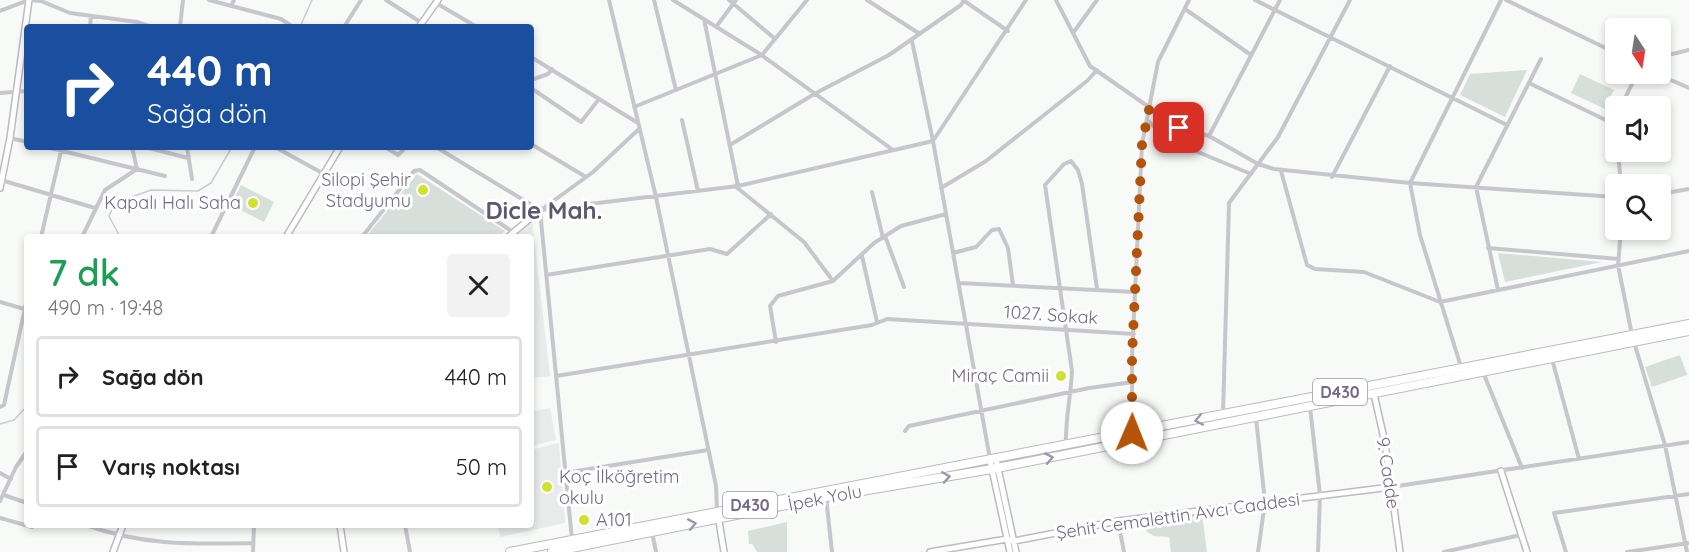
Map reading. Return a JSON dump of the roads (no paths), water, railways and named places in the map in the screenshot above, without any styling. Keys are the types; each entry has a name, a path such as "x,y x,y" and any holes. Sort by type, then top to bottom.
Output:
{"highway":[{"name":"D430","path":"995,469 1552,359 1689,324"},
{"name":"D430","path":"510,552 718,515 1462,369 1633,338 1689,331"},
{"name":"İpek Yolu","path":"552,552 652,532 718,515 995,469"}],"street":[{"path":"0,11 29,0 41,2 69,13 143,24"},
{"path":"26,24 29,0"},
{"path":"180,24 183,0"},
{"path":"208,0 281,19 288,24"},
{"path":"231,6 234,0"},
{"path":"346,24 361,0"},
{"path":"386,0 419,24"},
{"path":"609,0 668,255 716,486 724,552"},
{"path":"654,0 676,90"},
{"path":"673,0 762,55 893,150"},
{"path":"634,107 762,55 807,0"},
{"path":"867,0 920,34"},
{"path":"730,145 816,93 912,41 961,5 964,0 1008,31"},
{"path":"441,150 540,210 656,198 736,186 933,141 1008,31 1026,0"},
{"path":"1056,0 1084,57 1097,70 1150,105 1179,128 1209,136 1258,164 1281,170 1332,177 1605,196"},
{"path":"1073,33 1096,0"},
{"path":"1132,433 1135,292 1142,144 1158,62 1189,0"},
{"path":"1255,0 1507,125"},
{"path":"1209,136 1280,0"},
{"path":"1223,415 1229,203 1278,137 1350,0"},
{"path":"1462,369 1420,235 1410,183 1501,0"},
{"path":"1506,0 1605,48"},
{"path":"716,27 733,1 774,38"},
{"path":"421,24 437,2 472,24"},
{"path":"1185,9 1251,55"},
{"path":"90,24 91,16"},
{"path":"704,19 730,145 736,186 804,242 833,281"},
{"path":"0,188 10,138 24,38"},
{"path":"912,41 933,141 982,410 1010,540 1010,552"},
{"path":"1671,54 1689,50"},
{"path":"534,59 639,126"},
{"path":"1498,290 1476,187 1541,59"},
{"path":"1332,177 1390,66"},
{"path":"534,78 552,69"},
{"path":"941,188 986,161 1087,81 1097,70"},
{"path":"1671,80 1689,88"},
{"path":"1529,83 1605,120"},
{"path":"534,90 581,123 599,99"},
{"path":"0,93 24,91"},
{"path":"682,120 698,191"},
{"path":"1148,121 1168,140 1251,174"},
{"path":"364,234 414,171 420,170 513,232 586,177 639,126"},
{"path":"10,138 24,141"},
{"path":"534,146 586,177"},
{"path":"43,234 61,150"},
{"path":"65,150 165,176"},
{"path":"133,150 137,169"},
{"path":"157,150 188,158"},
{"path":"187,150 192,179"},
{"path":"212,234 254,150"},
{"path":"280,150 324,174"},
{"path":"288,234 338,150"},
{"path":"390,150 398,155 403,150"},
{"path":"1066,446 1065,424 1071,393 1067,328 1045,184 1064,164 1071,161 1078,170 1082,184 1097,289"},
{"path":"83,234 105,190 137,169"},
{"path":"1281,170 1308,265 1315,269 1364,272 1440,302 1689,251"},
{"path":"1,180 95,208"},
{"path":"1671,192 1689,189"},
{"path":"872,192 884,237 904,286"},
{"path":"540,210 572,540"},
{"path":"546,275 710,249 727,254 771,214"},
{"path":"776,342 770,306 778,296 833,281 861,255 901,226 946,214"},
{"path":"953,253 976,247 992,230 999,229 1008,248 1014,285"},
{"path":"1620,240 1618,265 1633,338 1665,445 1687,543 1687,552"},
{"path":"1488,248 1619,260"},
{"path":"861,255 877,322"},
{"path":"959,283 1135,292"},
{"path":"0,302 24,309 4,405 0,407"},
{"name":"1027. Sokak","path":"555,376 776,342 887,320 1067,328 1134,334"},
{"path":"1552,359 1579,459"},
{"path":"1483,372 1522,468"},
{"path":"905,431 906,426 1089,388 1132,382"},
{"name":"9. Cadde","path":"1374,394 1400,552"},
{"path":"1310,407 1320,495 1318,552"},
{"path":"1256,417 1265,502 1258,552"},
{"path":"1391,487 1689,442"},
{"path":"564,473 708,450"},
{"path":"0,501 24,456"},
{"path":"1501,471 1527,552"},
{"path":"0,473 10,479"},
{"name":"Şehit Cemalettin Avcı Caddesi","path":"930,552 1118,521 1391,487"},
{"path":"1566,552 1554,513 1689,494"},
{"path":"4,495 24,502"},
{"path":"826,497 832,552"},
{"path":"0,518 24,525"},
{"path":"1118,521 1124,552"},
{"path":"94,528 117,537 154,542 253,543"},
{"path":"113,552 122,528"},
{"path":"253,552 254,528"},
{"path":"340,528 344,552"},
{"path":"406,528 410,552"},
{"path":"652,532 656,552"},
{"path":"1444,552 1521,535"},
{"path":"1010,540 1016,552"},
{"path":"1627,552 1687,543"}],"waterway":[{"path":"301,24 312,0"},
{"path":"118,234 109,216 115,203 151,190 198,191 211,183 230,150"},
{"path":"0,424 14,420 24,409"}],"place":[{"name":"Silopi Şehir Stadyumu","path":"423,190"},
{"name":"Kapalı Halı Saha","path":"253,203"},
{"name":"Miraç Camii","path":"1061,376"},
{"name":"Koç İlköğretim okulu","path":"547,487"},
{"name":"A101","path":"584,520"}],"district":[{"name":"Dicle Mah.","path":"544,211"}]}
